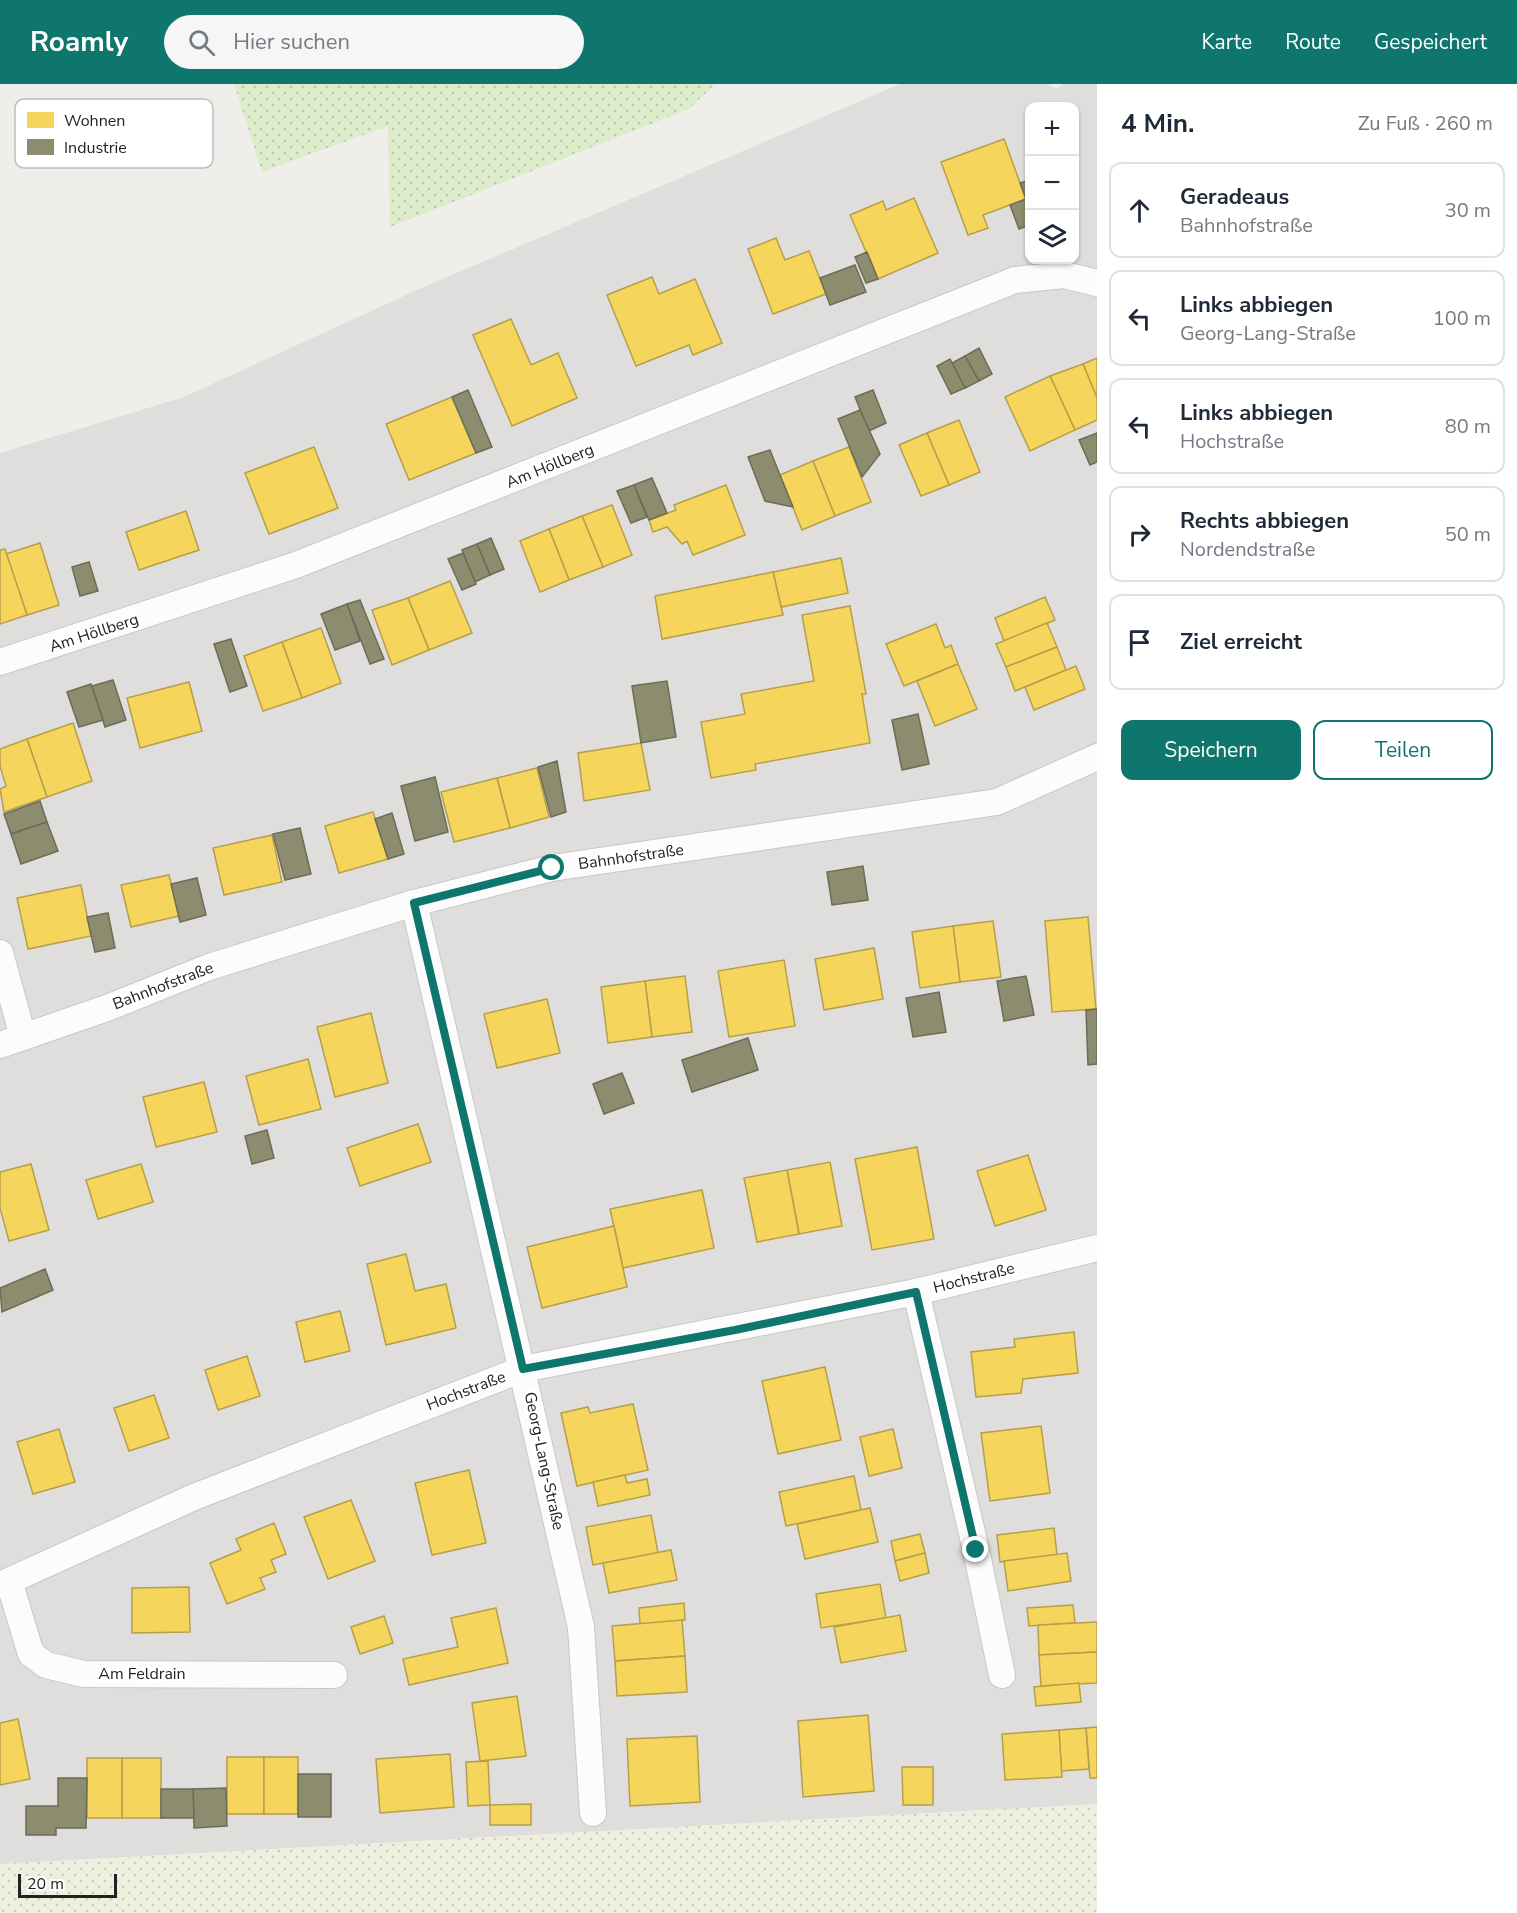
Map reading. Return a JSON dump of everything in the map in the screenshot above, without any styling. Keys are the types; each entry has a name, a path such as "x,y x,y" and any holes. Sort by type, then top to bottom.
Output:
{"street":[{"name":"Am Höllberg","path":"0,662 296,565 1015,280 1064,275 1097,282"},
{"name":"Bahnhofstraße","path":"11,1041 107,1008 209,967 414,903 552,868 997,802 1097,757"},
{"name":"Georg-Lang-Straße","path":"414,903 581,1628 593,1813"},
{"path":"0,953 11,1041"},
{"name":"Hochstraße","path":"4,1583 194,1497 523,1369 735,1330 916,1292 1097,1248"},
{"path":"916,1292 976,1550 1002,1675"},
{"name":"Am Feldrain","path":"4,1583 32,1654 46,1665 84,1674 334,1675"}],"shaded area":[{"path":"900,84 1048,84 1056,89 1063,84 1097,84 1097,1804 0,1864 0,453 184,397 417,290"}],"green space":[{"path":"234,84 715,84 689,109 390,227 388,126 262,172"},
{"path":"1097,1804 1097,1913 0,1913 0,1864"}],"building: Wohnen":[{"path":"1004,139 1025,199 983,215 988,228 968,235 941,162"},
{"path":"914,198 938,253 878,279 850,215 883,201 886,210"},
{"path":"776,238 785,260 809,251 826,294 773,314 748,249"},
{"path":"652,277 659,294 695,279 722,343 693,355 689,345 636,366 607,295"},
{"path":"511,319 531,365 558,353 577,398 512,426 473,335"},
{"path":"1097,358 1097,398 1083,364"},
{"path":"1083,364 1097,398 1097,420 1075,430 1050,376"},
{"path":"1050,376 1075,430 1030,451 1005,397"},
{"path":"452,397 476,453 409,480 386,424"},
{"path":"959,420 980,472 949,485 927,433"},
{"path":"927,433 949,485 921,496 899,445"},
{"path":"314,447 338,508 269,534 245,473"},
{"path":"849,447 871,502 835,516 813,461"},
{"path":"813,461 835,516 802,530 780,475"},
{"path":"726,485 745,535 693,555 687,541 682,544 667,527 653,532 649,520 676,510 674,505"},
{"path":"612,505 632,555 603,567 582,516"},
{"path":"186,511 199,550 139,570 126,532"},
{"path":"582,516 603,567 569,580 549,529"},
{"path":"549,529 569,580 540,592 520,541"},
{"path":"40,543 59,605 27,615 6,554"},
{"path":"5,549 27,615 0,624 0,550"},
{"path":"841,558 848,593 781,607 773,572"},
{"path":"773,572 783,615 662,639 655,596"},
{"path":"450,581 472,633 429,650 408,598"},
{"path":"1045,597 1055,620 1004,641 995,618"},
{"path":"408,598 429,650 392,665 372,610"},
{"path":"850,606 866,694 862,694 870,743 755,764 756,770 711,778 701,722 745,714 741,694 814,681 802,615"},
{"path":"1047,623 1057,647 1006,667 996,644"},
{"path":"936,624 945,648 951,645 958,664 904,686 886,644"},
{"path":"321,628 341,683 302,698 282,642"},
{"path":"282,642 302,698 263,711 244,656"},
{"path":"1057,647 1066,670 1015,691 1006,667"},
{"path":"958,664 977,709 935,726 917,681"},
{"path":"1076,666 1085,689 1034,710 1025,687"},
{"path":"189,682 202,731 140,748 127,698"},
{"path":"73,723 92,781 47,797 27,739"},
{"path":"27,739 47,797 4,812 0,789 6,786 0,766 0,749"},
{"path":"641,743 650,790 584,801 578,753"},
{"path":"537,768 549,817 510,828 497,778"},
{"path":"497,778 510,828 454,842 441,792"},
{"path":"373,812 388,859 339,873 325,826"},
{"path":"272,835 282,882 224,895 213,848"},
{"path":"169,875 179,916 131,927 121,885"},
{"path":"81,885 91,936 28,949 17,898"},
{"path":"1088,917 1096,1009 1052,1012 1045,921"},
{"path":"993,921 1001,977 960,982 953,926"},
{"path":"953,926 960,982 920,988 912,932"},
{"path":"874,948 883,999 824,1010 815,959"},
{"path":"784,960 795,1026 729,1037 718,971"},
{"path":"685,976 692,1032 652,1037 645,981"},
{"path":"645,981 652,1037 608,1043 601,987"},
{"path":"547,999 560,1053 497,1068 484,1014"},
{"path":"371,1013 388,1083 335,1097 317,1027"},
{"path":"308,1059 321,1109 259,1125 246,1076"},
{"path":"204,1082 217,1132 156,1147 143,1097"},
{"path":"418,1124 431,1162 360,1186 347,1148"},
{"path":"917,1147 934,1239 872,1250 855,1159"},
{"path":"1028,1155 1046,1210 995,1226 977,1171"},
{"path":"830,1162 842,1226 799,1234 787,1170"},
{"path":"31,1164 49,1230 9,1241 0,1208 0,1172"},
{"path":"141,1164 153,1202 98,1219 86,1180"},
{"path":"787,1170 799,1234 757,1242 744,1178"},
{"path":"702,1190 714,1248 623,1268 610,1209"},
{"path":"614,1226 627,1287 542,1308 527,1247"},
{"path":"406,1254 415,1291 446,1284 456,1328 386,1345 367,1264"},
{"path":"340,1311 350,1351 305,1362 296,1322"},
{"path":"1074,1332 1078,1373 1023,1379 1021,1393 976,1397 971,1352 1015,1347 1014,1339"},
{"path":"247,1356 260,1396 218,1410 205,1370"},
{"path":"825,1367 841,1440 778,1454 762,1381"},
{"path":"154,1395 169,1438 129,1451 114,1408"},
{"path":"633,1404 648,1470 577,1486 561,1413 588,1407 590,1413"},
{"path":"1041,1426 1050,1493 990,1501 981,1433"},
{"path":"59,1429 75,1482 33,1494 17,1442"},
{"path":"893,1429 902,1468 869,1476 860,1437"},
{"path":"469,1470 486,1543 432,1555 415,1483"},
{"path":"625,1475 627,1483 647,1479 650,1495 598,1506 593,1482"},
{"path":"854,1476 861,1510 786,1526 779,1492"},
{"path":"351,1500 375,1561 328,1579 304,1517"},
{"path":"870,1508 878,1542 805,1559 797,1524"},
{"path":"651,1515 658,1553 593,1565 586,1527"},
{"path":"274,1523 286,1554 271,1560 276,1572 260,1578 265,1589 227,1604 210,1563 241,1550 236,1539"},
{"path":"1054,1528 1057,1555 1000,1562 997,1535"},
{"path":"920,1534 925,1553 895,1561 891,1541"},
{"path":"671,1550 677,1580 609,1593 603,1563"},
{"path":"925,1553 929,1573 900,1581 895,1561"},
{"path":"1067,1553 1071,1581 1008,1591 1004,1561"},
{"path":"880,1584 886,1618 821,1628 816,1594"},
{"path":"189,1587 190,1632 132,1633 132,1588"},
{"path":"684,1603 685,1620 640,1625 639,1608"},
{"path":"1073,1605 1075,1623 1029,1626 1027,1608"},
{"path":"496,1608 508,1663 409,1685 403,1659 458,1647 451,1618"},
{"path":"900,1615 906,1651 841,1663 834,1627"},
{"path":"384,1616 393,1643 360,1654 351,1627"},
{"path":"682,1620 685,1656 615,1661 612,1626"},
{"path":"1097,1622 1097,1652 1039,1655 1038,1625"},
{"path":"1097,1652 1097,1683 1041,1686 1039,1655"},
{"path":"685,1656 687,1692 617,1696 615,1661"},
{"path":"1079,1683 1081,1702 1036,1706 1034,1687"},
{"path":"517,1696 526,1756 480,1761 472,1703"},
{"path":"868,1715 874,1791 803,1797 798,1721"},
{"path":"18,1719 30,1779 0,1785 0,1723"},
{"path":"1097,1727 1097,1778 1090,1778 1086,1728"},
{"path":"1086,1728 1089,1769 1061,1771 1059,1730"},
{"path":"1059,1730 1062,1777 1005,1780 1002,1734"},
{"path":"697,1736 700,1802 630,1806 627,1739"},
{"path":"450,1754 454,1807 380,1813 376,1759"},
{"path":"227,1757 264,1757 264,1814 227,1814"},
{"path":"264,1757 298,1757 298,1814 264,1814"},
{"path":"87,1758 122,1758 122,1818 87,1818"},
{"path":"122,1758 161,1758 161,1818 122,1818"},
{"path":"488,1761 490,1805 468,1806 466,1762"},
{"path":"902,1767 933,1767 933,1805 903,1805"},
{"path":"531,1804 531,1825 490,1825 490,1805"}],"building: Industrie":[{"path":"1025,182 1025,196 1020,183"},
{"path":"1025,199 1025,227 1019,229 1010,205"},
{"path":"867,252 878,279 866,283 855,257"},
{"path":"855,265 866,292 830,305 820,278"},
{"path":"979,348 992,374 979,381 965,356"},
{"path":"965,356 979,381 965,388 952,363"},
{"path":"950,359 965,388 951,394 937,366"},
{"path":"468,390 492,447 476,453 452,397"},
{"path":"873,390 886,423 869,431 855,397"},
{"path":"860,410 880,454 862,477 838,419"},
{"path":"1097,433 1097,462 1090,465 1079,440"},
{"path":"770,450 793,507 765,501 748,457"},
{"path":"652,478 667,513 649,520 634,485"},
{"path":"634,485 647,517 631,523 617,491"},
{"path":"491,538 504,569 490,575 477,544"},
{"path":"477,544 490,575 475,582 462,550"},
{"path":"463,553 476,584 462,590 448,559"},
{"path":"89,562 98,591 80,596 72,567"},
{"path":"360,600 384,659 370,664 347,604"},
{"path":"347,604 360,641 335,650 321,614"},
{"path":"231,639 247,686 230,692 214,644"},
{"path":"113,680 126,720 105,727 92,686"},
{"path":"667,681 676,737 641,743 632,686"},
{"path":"91,684 103,720 79,727 67,692"},
{"path":"918,714 929,764 902,770 892,720"},
{"path":"557,761 566,812 551,817 538,767"},
{"path":"435,777 448,832 415,841 401,786"},
{"path":"40,801 47,822 11,834 4,814"},
{"path":"392,813 404,854 388,859 375,819"},
{"path":"47,822 58,851 21,864 11,834"},
{"path":"300,828 311,874 285,880 273,834"},
{"path":"863,866 868,900 832,905 827,872"},
{"path":"197,878 206,915 180,922 171,884"},
{"path":"108,913 115,948 95,952 87,917"},
{"path":"1026,976 1034,1015 1004,1021 997,981"},
{"path":"939,992 946,1032 913,1037 906,998"},
{"path":"1097,1009 1097,1064 1088,1065 1086,1010"},
{"path":"748,1038 758,1070 692,1092 682,1060"},
{"path":"622,1073 634,1103 604,1114 593,1084"},
{"path":"267,1130 274,1158 252,1164 245,1136"},
{"path":"45,1269 53,1290 2,1312 0,1288"},
{"path":"298,1774 331,1774 331,1817 298,1817"},
{"path":"58,1778 87,1778 86,1828 56,1828 56,1835 26,1835 26,1806 58,1806"},
{"path":"226,1788 227,1826 194,1828 193,1789"},
{"path":"161,1789 193,1789 194,1818 161,1818"}],"route":[{"path":"552,868 414,903 523,1369 735,1330 916,1292 976,1550"}]}
